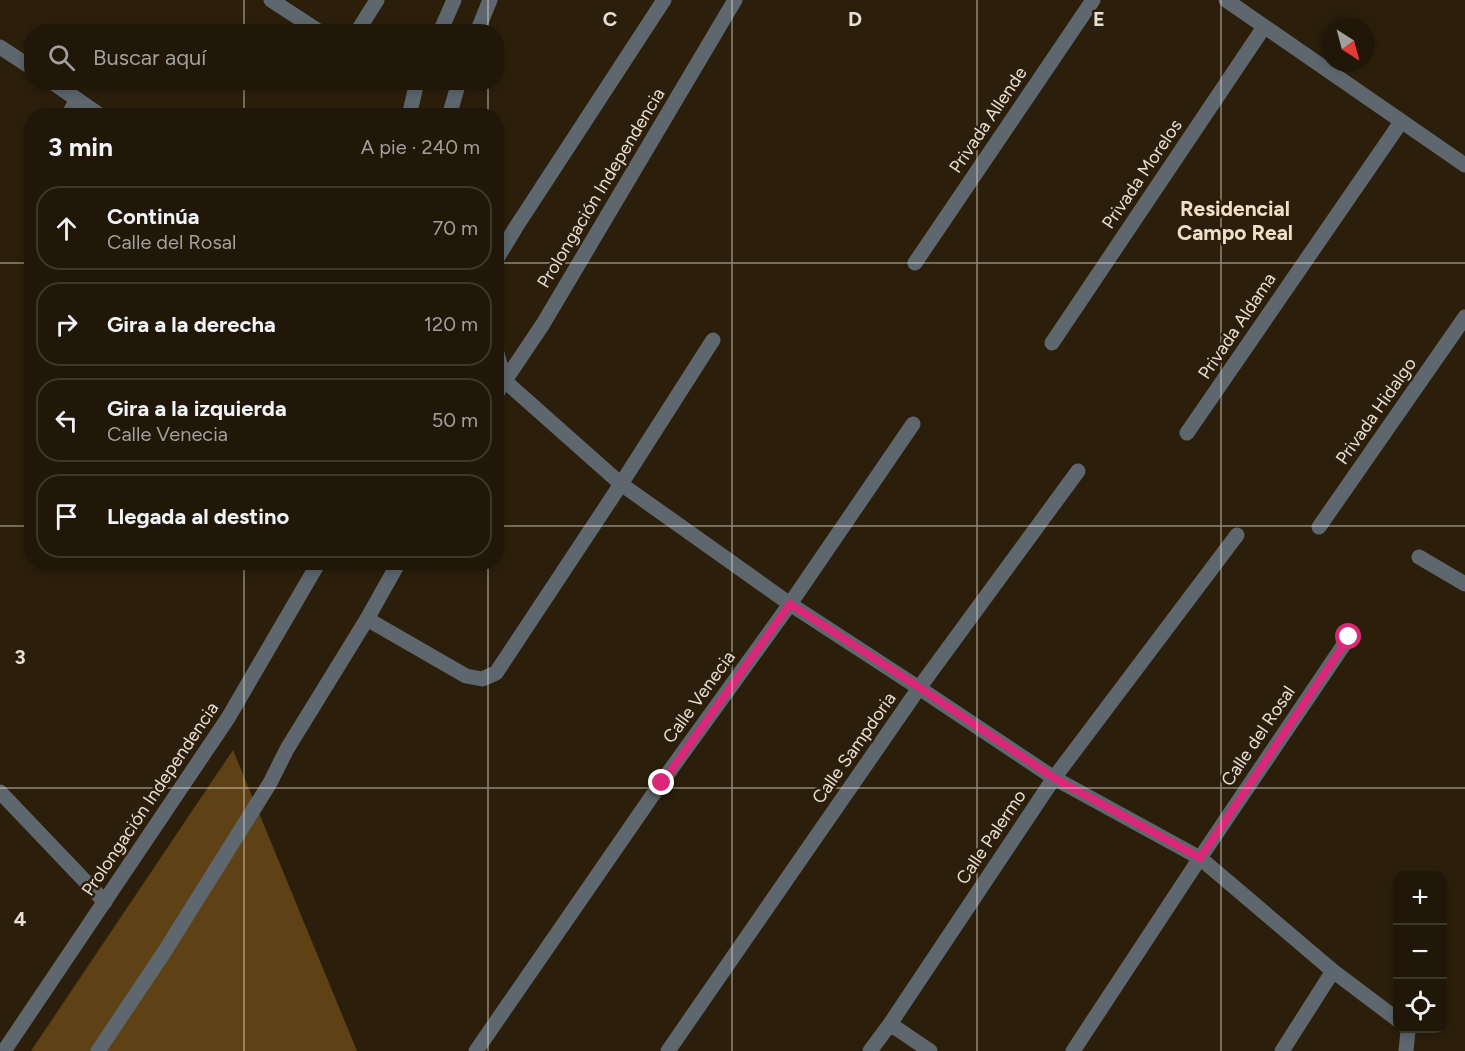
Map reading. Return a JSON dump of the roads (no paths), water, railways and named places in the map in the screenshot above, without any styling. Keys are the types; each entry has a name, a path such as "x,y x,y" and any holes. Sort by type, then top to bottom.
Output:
{"street":[{"path":"271,0 308,24"},
{"path":"362,24 377,0"},
{"path":"444,24 454,0"},
{"path":"480,24 490,0"},
{"path":"504,247 664,0"},
{"name":"Prolongación Independencia","path":"504,383 543,324 735,0"},
{"name":"Privada Allende","path":"915,263 1093,0"},
{"path":"1226,0 1465,165"},
{"name":"Privada Morelos","path":"1052,343 1264,27"},
{"path":"0,47 24,63"},
{"path":"64,90 90,108"},
{"path":"411,108 415,90"},
{"path":"451,108 457,90"},
{"path":"72,108 77,99"},
{"name":"Privada Aldama","path":"1187,433 1401,122"},
{"name":"Privada Hidalgo","path":"1319,527 1465,317"},
{"path":"367,619 466,675 482,679 496,673 713,340"},
{"path":"504,390 621,484 790,604 1054,778 1200,858 1333,971 1393,1017"},
{"name":"Calle Venecia","path":"476,1051 655,793 790,604 913,424"},
{"name":"Calle Sampdoria","path":"668,1051 920,688 1078,471"},
{"name":"Calle Palermo","path":"870,1051 1054,778 1237,535"},
{"path":"1419,557 1465,584"},
{"name":"Prolongación Independencia","path":"4,1051 228,718 314,570"},
{"path":"98,1051 163,954 270,783 287,749 395,570"},
{"name":"Calle del Rosal","path":"1073,1051 1349,637"},
{"path":"0,792 105,902"},
{"path":"1282,1051 1333,971"},
{"path":"890,1024 930,1051"},
{"path":"1405,1033 1406,1051"}],"district":[{"name":"Residencial Campo Real","path":"1235,221"}]}
